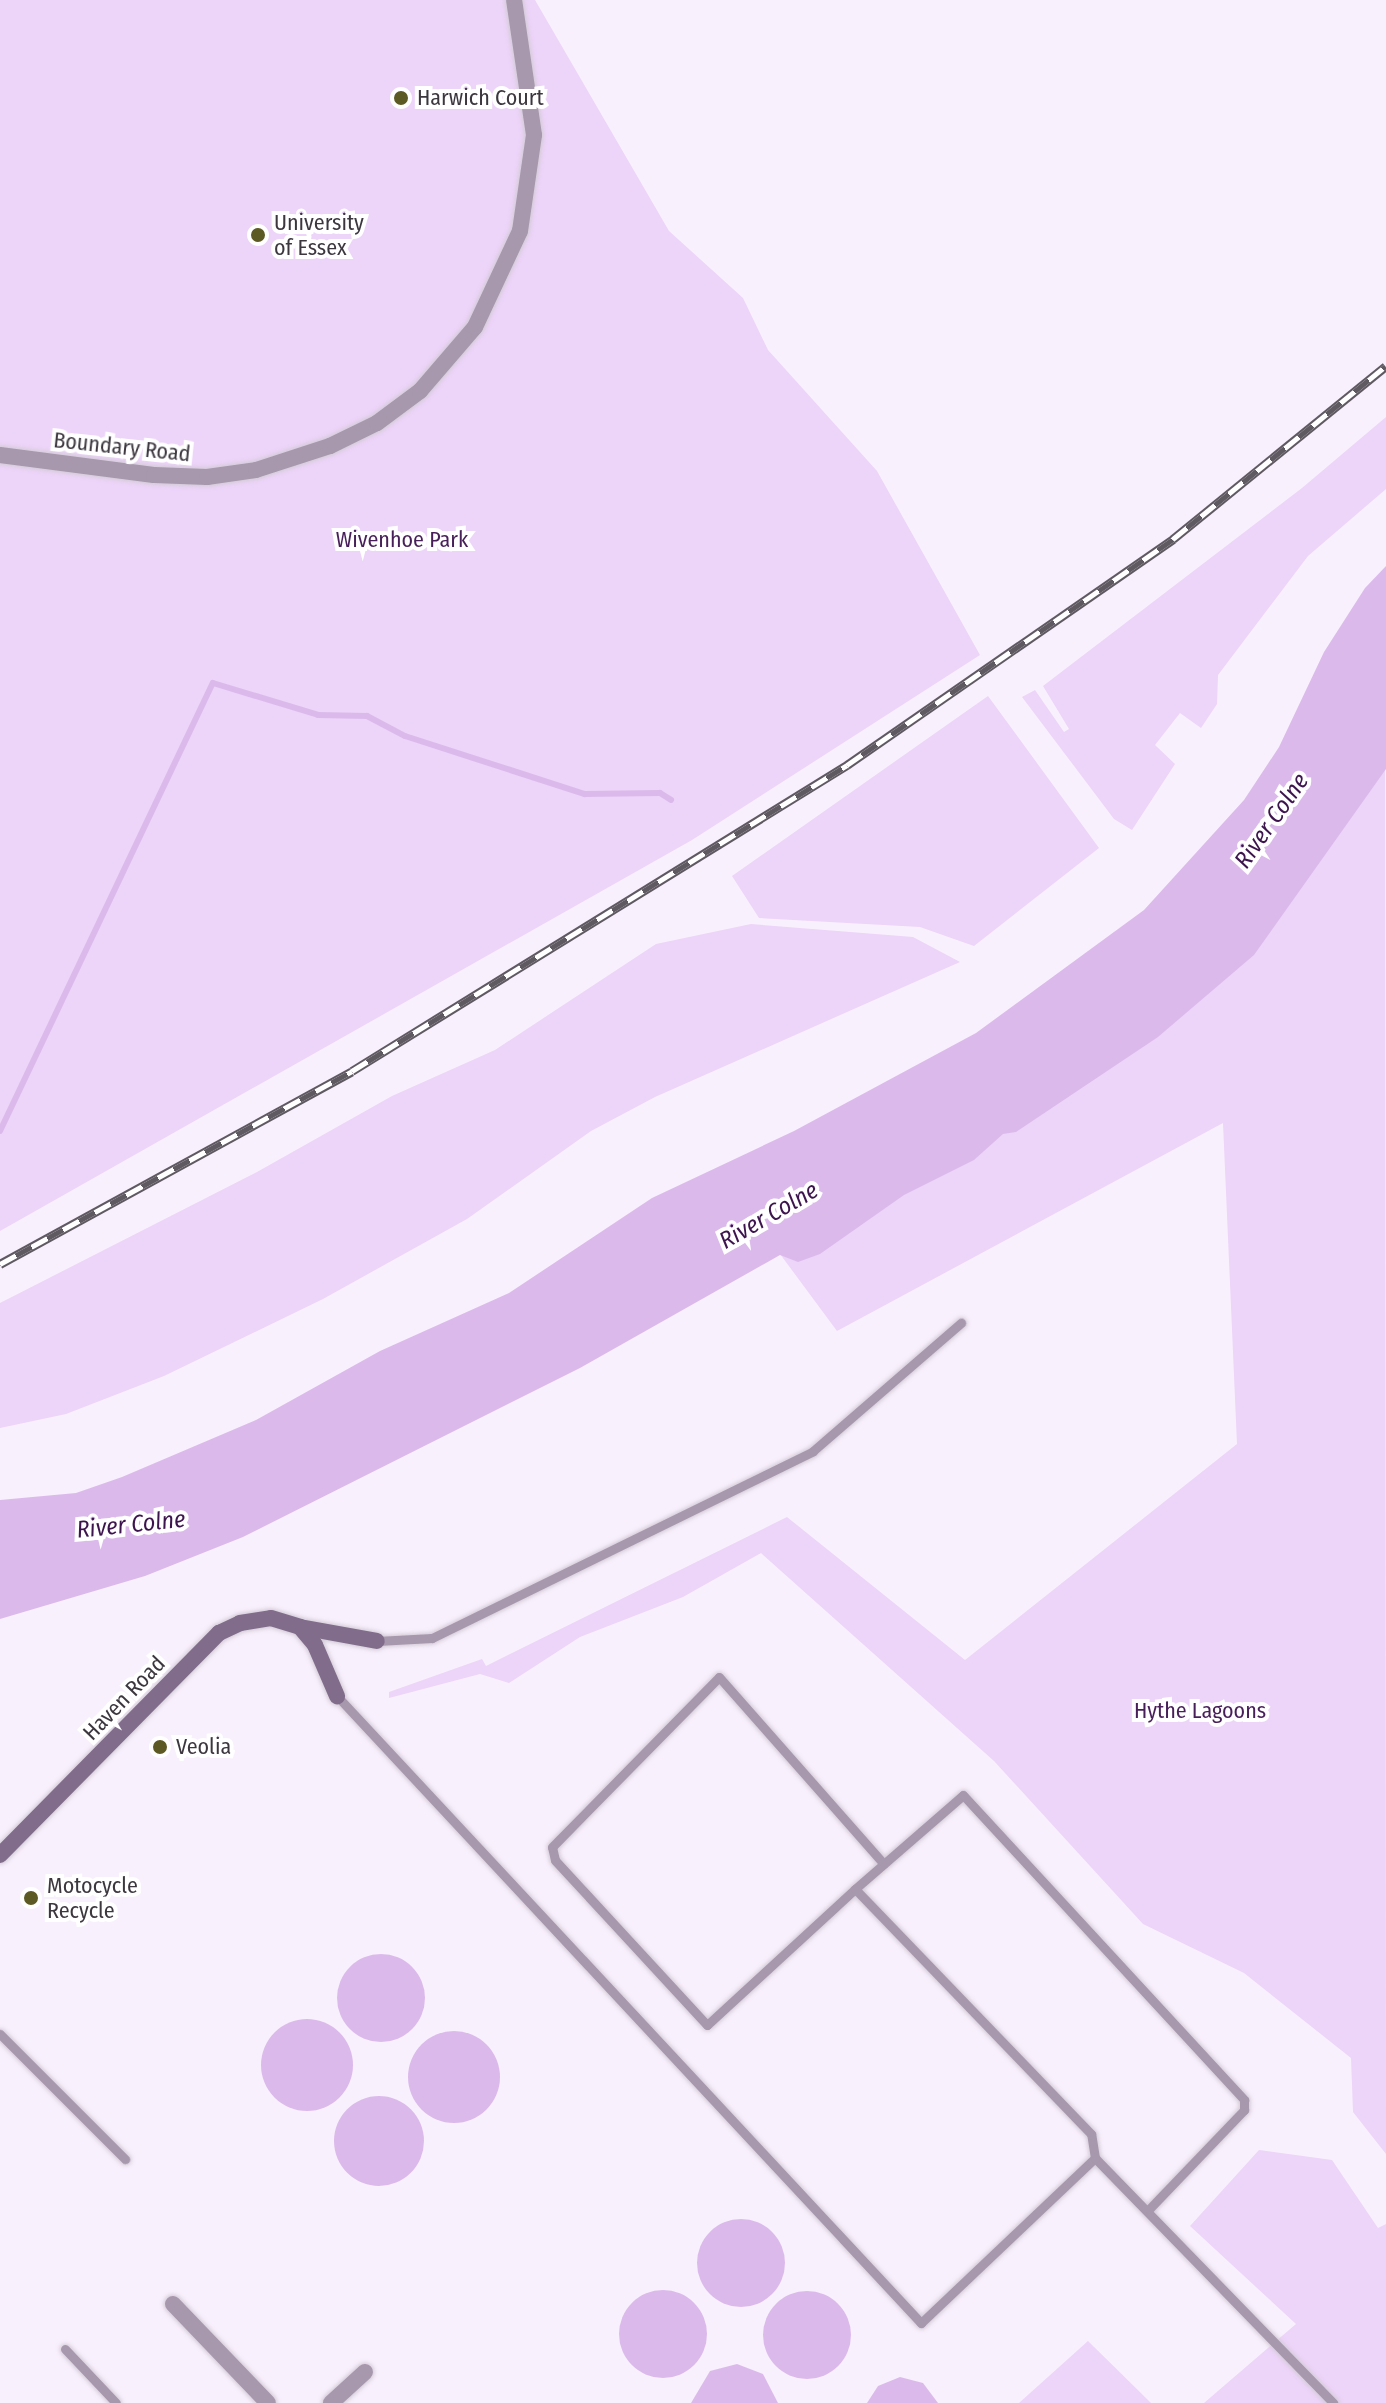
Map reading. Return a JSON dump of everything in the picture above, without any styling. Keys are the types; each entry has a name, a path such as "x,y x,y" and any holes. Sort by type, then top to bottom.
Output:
{"street":[{"name":"Boundary Road","path":"0,455 154,475 207,477 256,470 330,446 377,423 420,391 475,327 520,231 534,135 514,0"},
{"name":"Haven Road","path":"0,1855 219,1633 240,1623 271,1618 300,1627 377,1641"},
{"path":"300,1627 315,1645 337,1696"},
{"path":"173,2304 268,2403"},
{"path":"331,2403 365,2372"}],"lane":[{"path":"377,1641 432,1638 813,1451 961,1323"},
{"path":"884,1864 719,1677 552,1847 555,1860 707,2025 963,1795 1244,2100 1244,2110 1147,2211"},
{"path":"337,1696 921,2323 1095,2158"},
{"path":"855,1889 1091,2134 1095,2158 1333,2403"},
{"path":"0,2034 125,2159"},
{"path":"65,2349 116,2403"}],"green space":[{"name":"Wivenhoe Park","path":"0,0 535,0 669,231 743,298 768,350 877,471 980,655 692,840 0,1231"},
{"path":"1386,417 1386,489 1308,556 1218,675 1217,704 1201,728 1180,713 1155,745 1175,764 1132,830 1114,819 1022,697 1035,690 1064,732 1069,729 1043,686 1302,488"},
{"path":"988,696 1099,848 974,946 920,927 759,918 732,876"},
{"name":"Hythe Lagoons","path":"1386,769 1386,2154 1353,2112 1351,2058 1244,1973 1143,1924 994,1761 761,1553 683,1597 580,1637 509,1683 480,1674 389,1698 389,1692 482,1659 486,1666 787,1517 965,1660 1237,1444 1223,1123 837,1331 780,1254"},
{"path":"751,924 913,937 960,962 655,1097 591,1131 467,1219 323,1299 164,1376 66,1414 0,1428 0,1303 257,1172 392,1096 495,1050 656,944"},
{"path":"1259,2150 1332,2160 1378,2228 1386,2224 1386,2403 1204,2403 1296,2324 1190,2226"},
{"path":"1088,2341 1151,2403 1019,2403"}],"water":[{"name":"River Colne","path":"1386,566 1386,769 1254,955 1158,1037 1016,1132 1003,1134 974,1160 904,1195 820,1254 798,1262 780,1255 580,1368 243,1537 145,1576 0,1619 0,1500 76,1493 122,1477 256,1420 380,1351 509,1293 652,1198 794,1131 976,1033 1144,910 1244,800 1279,747 1324,652 1365,588"},
{"path":"381,1954 398,1957 412,1967 422,1981 425,1998 422,2015 412,2029 398,2039 381,2042 364,2039 350,2029 340,2015 337,1998 340,1981 350,1967 364,1957"},
{"path":"307,2019 324,2023 339,2033 349,2048 353,2065 349,2082 339,2097 324,2107 307,2111 290,2107 275,2097 265,2082 261,2065 265,2048 275,2033 290,2023"},
{"path":"454,2031 471,2035 486,2045 496,2060 500,2077 496,2094 486,2109 471,2119 454,2123 437,2119 422,2109 412,2094 408,2077 412,2060 422,2045 437,2035"},
{"path":"379,2096 396,2099 411,2109 421,2124 424,2141 421,2158 411,2173 396,2183 379,2186 362,2183 347,2173 337,2158 334,2141 337,2124 347,2109 362,2099"},
{"path":"741,2219 766,2226 778,2238 785,2263 778,2288 766,2300 741,2307 716,2300 704,2288 697,2263 704,2238 716,2226"},
{"path":"663,2290 688,2297 700,2309 707,2334 700,2359 688,2371 663,2378 638,2371 626,2359 619,2334 626,2309 638,2297"},
{"path":"807,2291 832,2298 844,2310 851,2335 844,2360 832,2372 807,2379 782,2372 770,2360 763,2335 770,2310 782,2298"},
{"path":"737,2364 763,2374 778,2403 691,2403 710,2371"},
{"path":"900,2377 923,2383 938,2403 867,2403 878,2386"}],"waterway":[{"path":"0,1131 213,683 318,715 367,716 405,736 585,794 660,793 671,800"}],"railway":[{"path":"0,1264 352,1071 847,765 1173,539 1386,366"}],"place":[{"name":"Harwich Court","path":"401,98"},
{"name":"University of Essex","path":"258,235"},
{"name":"Veolia","path":"160,1747"},
{"name":"Motocycle Recycle","path":"31,1898"}]}
